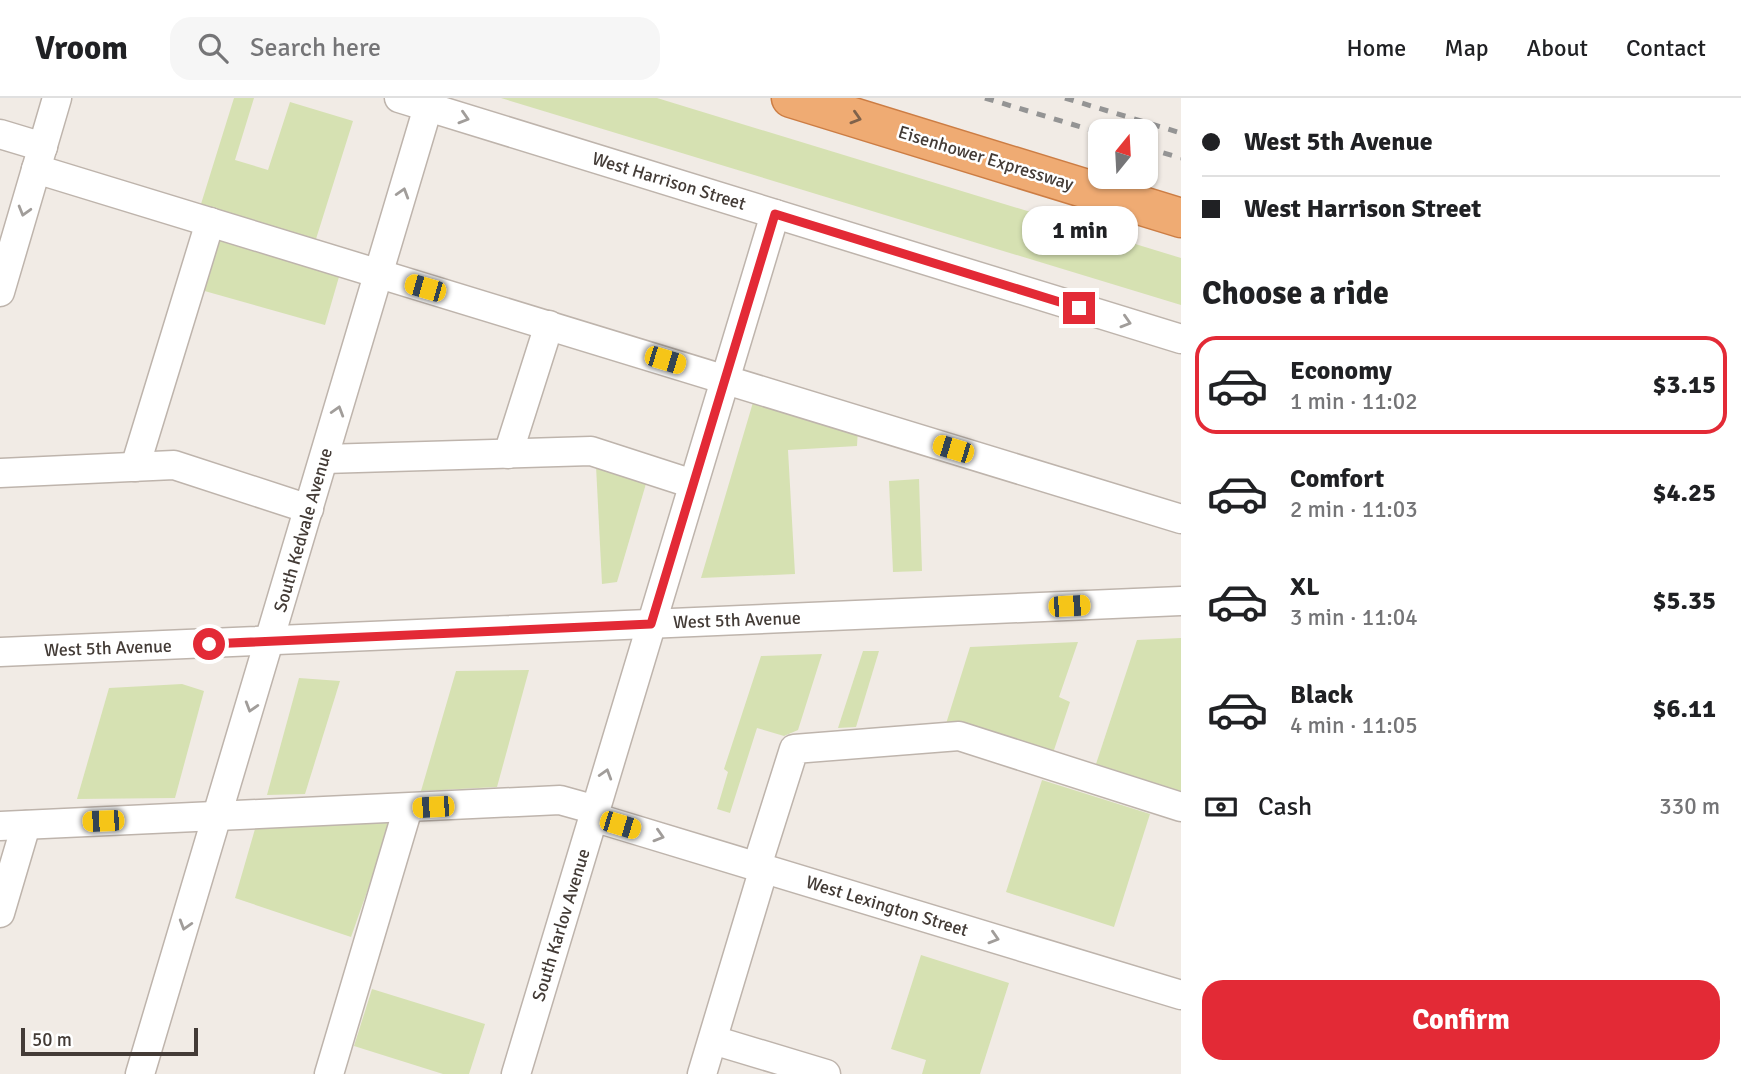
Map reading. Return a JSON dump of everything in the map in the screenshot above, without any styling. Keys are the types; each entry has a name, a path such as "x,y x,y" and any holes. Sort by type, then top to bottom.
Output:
{"highway":[{"name":"Eisenhower Expressway","path":"791,98 1181,218"}],"street":[{"path":"0,292 57,98"},
{"name":"West Harrison Street","path":"399,98 1181,339"},
{"name":"South Kedvale Avenue","path":"140,1074 428,107"},
{"path":"0,134 40,158 210,222 1181,519"},
{"name":"South Karlov Avenue","path":"516,1074 775,214"},
{"path":"135,467 210,222"},
{"path":"508,454 549,326"},
{"path":"324,459 591,451 693,484"},
{"path":"0,473 174,465 309,509"},
{"name":"West 5th Avenue","path":"0,652 1181,601"},
{"path":"702,1074 794,749 958,736 1181,807"},
{"name":"West Lexington Street","path":"13,825 560,800 760,867 1181,995"},
{"path":"328,1074 408,808"},
{"path":"0,913 13,825"},
{"path":"713,1040 826,1074"}],"green space":[{"path":"234,98 254,98 235,160 268,170 290,102 353,121 316,239 201,204"},
{"path":"501,98 657,98 1181,258 1181,305"},
{"path":"216,235 341,270 325,325 201,290"},
{"path":"754,399 858,428 857,446 788,450 795,574 701,578"},
{"path":"596,466 648,477 617,582 602,584"},
{"path":"919,479 922,571 893,572 889,481"},
{"path":"1181,638 1181,792 1096,764 1137,640"},
{"path":"1078,642 1059,697 1070,702 1053,753 945,727 970,647"},
{"path":"863,651 879,651 856,727 838,728"},
{"path":"822,654 798,730 784,736 757,728 730,813 717,809 728,772 724,769 761,656"},
{"path":"529,670 497,787 421,791 456,671"},
{"path":"299,678 340,681 305,794 267,795"},
{"path":"182,684 204,691 175,798 77,799 109,688"},
{"path":"1042,780 1150,814 1114,927 1006,892"},
{"path":"392,821 351,937 235,898 255,829"},
{"path":"921,955 1009,983 980,1074 922,1074 926,1060 891,1049"},
{"path":"372,989 485,1024 469,1074 443,1074 354,1046"}],"railway":[{"path":"985,98 1088,129"},
{"path":"1065,98 1181,133"},
{"path":"1158,151 1181,158"}],"route":[{"path":"209,644 651,624 775,214 1079,308"}]}
